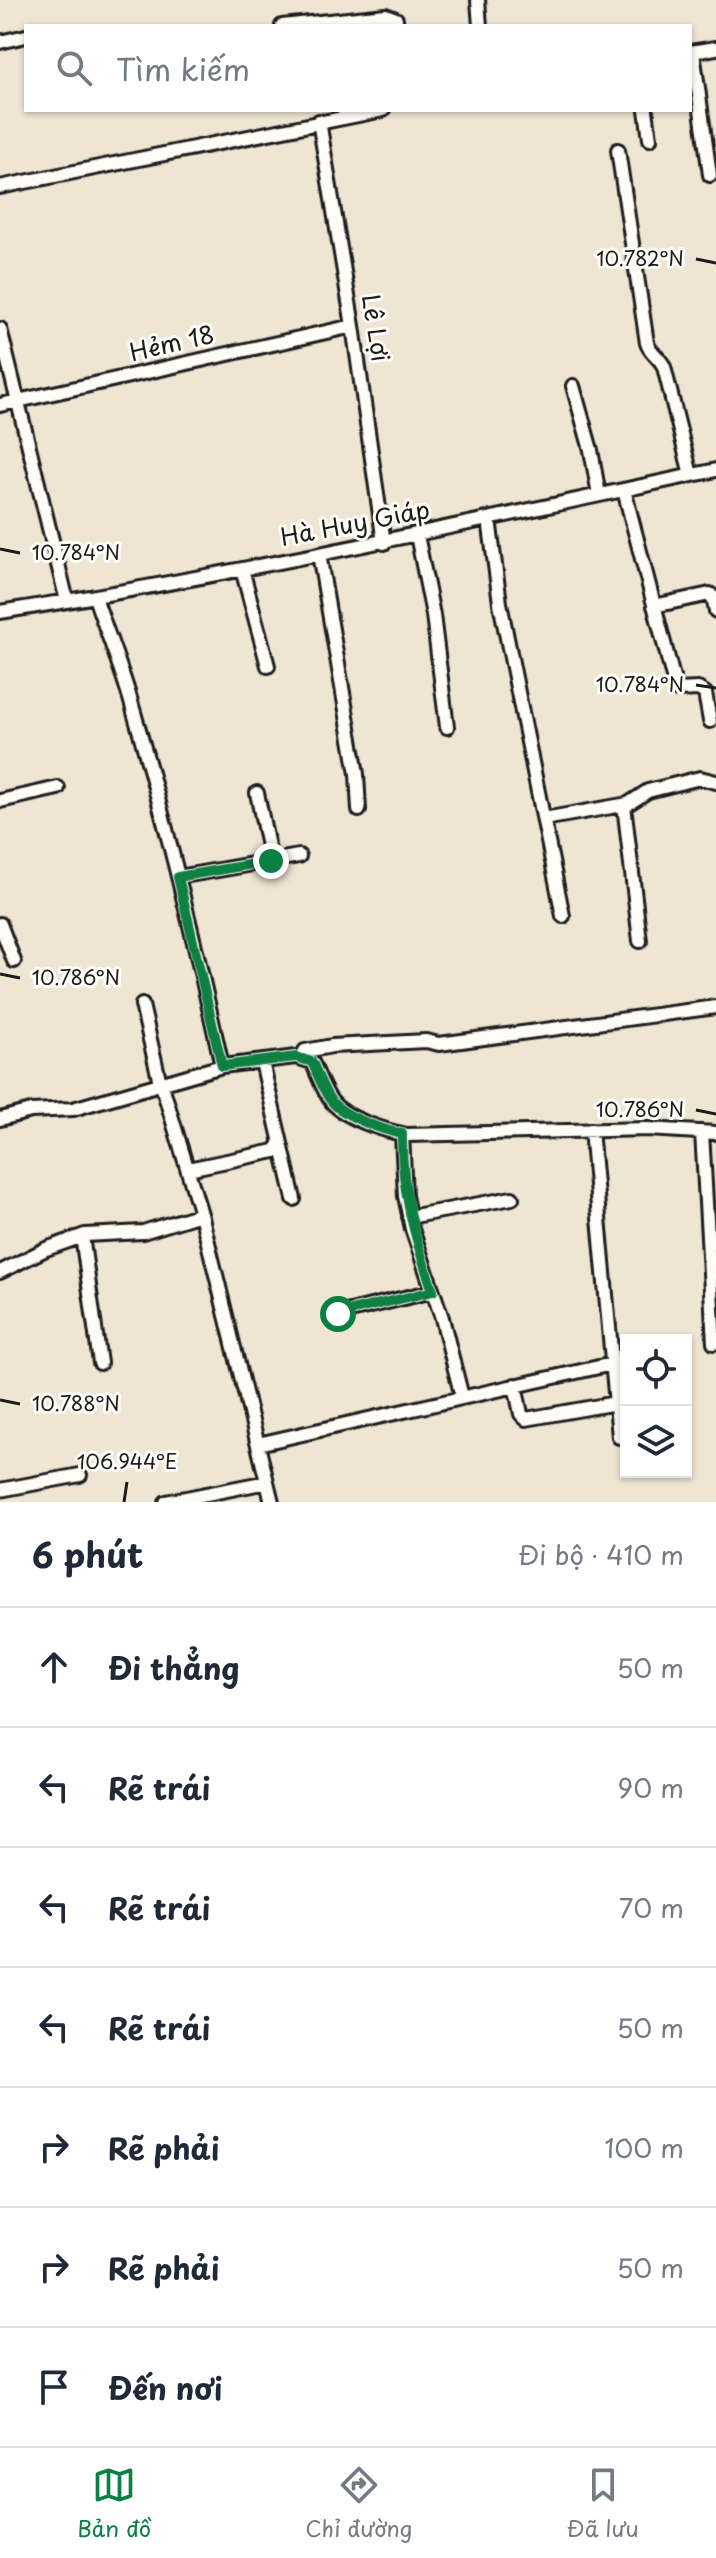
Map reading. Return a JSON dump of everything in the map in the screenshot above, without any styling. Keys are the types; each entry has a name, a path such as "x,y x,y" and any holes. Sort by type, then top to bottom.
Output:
{"street":[{"path":"478,0 480,24"},
{"path":"301,24 386,15 396,19 397,24"},
{"path":"0,42 24,36"},
{"path":"692,52 715,44"},
{"path":"692,58 710,175"},
{"path":"0,187 371,112"},
{"path":"646,112 650,139"},
{"name":"Lê Lợi","path":"319,121 384,543"},
{"path":"618,150 647,343 649,350 660,358 664,367 691,475"},
{"name":"Hẻm 18","path":"0,405 353,326"},
{"path":"0,329 67,601"},
{"path":"573,386 591,450 599,495"},
{"name":"Hà Huy Giáp","path":"0,612 384,543 716,470"},
{"path":"624,490 675,685 678,690 702,690 710,721"},
{"path":"489,519 500,603 563,916"},
{"path":"417,535 433,615 447,727"},
{"path":"319,554 357,774 359,810"},
{"path":"242,569 268,666"},
{"path":"654,606 710,594 716,611"},
{"path":"95,597 128,694 178,877 222,1066"},
{"path":"544,819 624,805 657,788 700,778 716,782"},
{"path":"0,801 58,788"},
{"path":"257,793 271,861"},
{"path":"624,805 640,941"},
{"path":"178,877 299,856"},
{"path":"0,924 14,961"},
{"path":"142,1005 160,1082 201,1214 272,1502"},
{"path":"302,1057 305,1051 332,1046 426,1041 439,1044 716,1007"},
{"path":"0,1119 31,1111 73,1109 222,1066 302,1057 312,1062 331,1101 339,1108 382,1130 402,1134 591,1130 709,1132 714,1343"},
{"path":"262,1062 278,1147 294,1199"},
{"path":"591,1130 619,1437"},
{"path":"402,1134 401,1157 409,1217 462,1397"},
{"path":"188,1169 278,1147"},
{"path":"409,1217 512,1198"},
{"path":"0,1272 46,1249 82,1236 143,1232 201,1214"},
{"path":"82,1236 100,1363"},
{"path":"338,1314 433,1291"},
{"path":"258,1444 612,1364"},
{"path":"515,1385 521,1414 526,1419 616,1403"},
{"path":"0,1490 80,1475"},
{"path":"166,1502 267,1482"}],"route":[{"path":"271,861 178,877 222,1066 302,1057 312,1062 331,1101 339,1108 382,1130 402,1134 401,1157 409,1217 433,1291 338,1314"}]}
